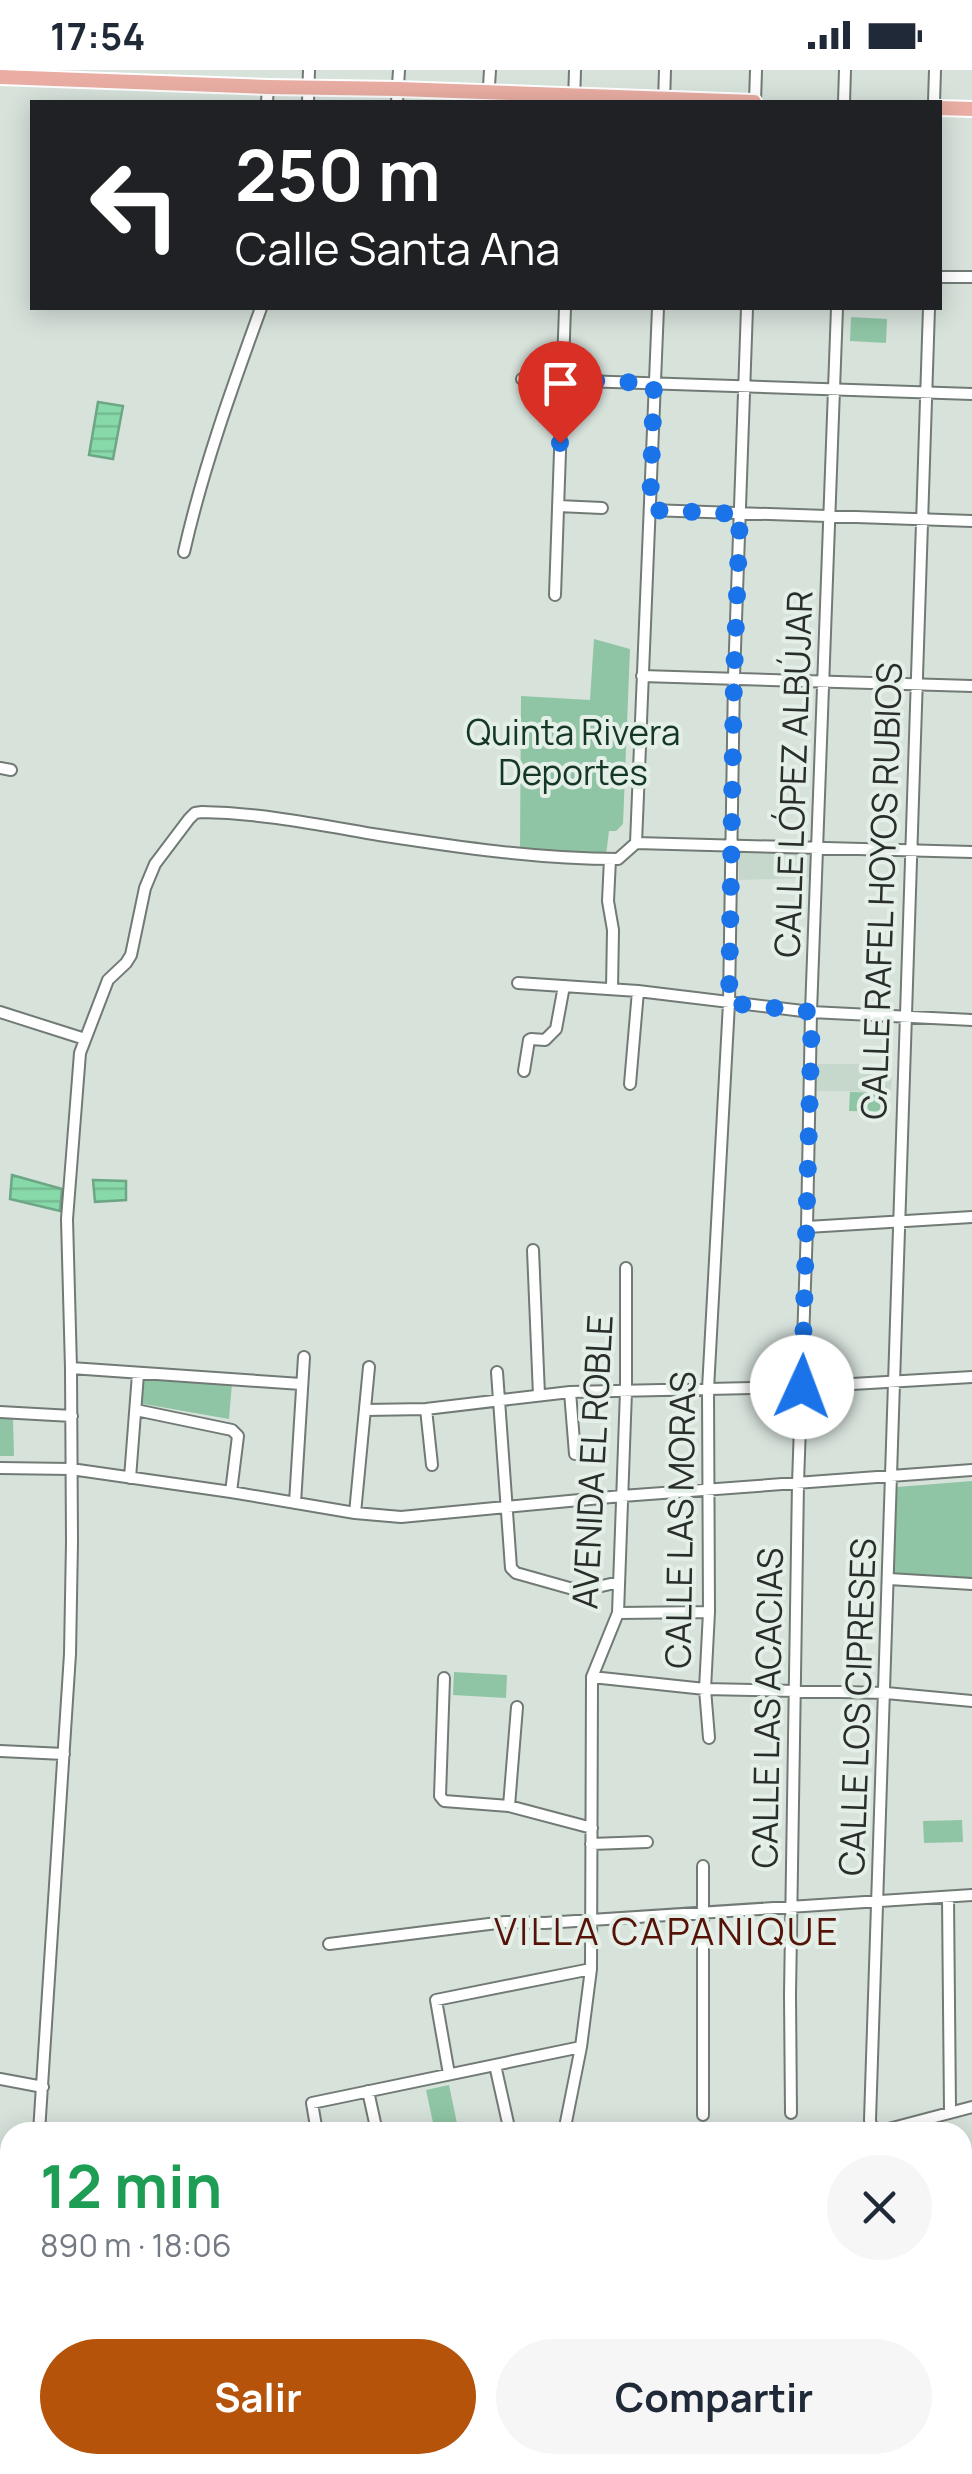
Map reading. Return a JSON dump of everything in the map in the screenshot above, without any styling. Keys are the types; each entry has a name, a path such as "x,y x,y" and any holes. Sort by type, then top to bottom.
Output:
{"main road":[{"path":"0,77 222,78 268,95 575,100"},
{"path":"942,108 972,109"}],"street":[{"path":"308,95 309,70"},
{"path":"398,96 400,70"},
{"path":"488,98 490,70"},
{"path":"575,100 576,70"},
{"path":"664,100 665,70"},
{"path":"754,100 756,70"},
{"path":"844,100 846,70"},
{"path":"934,100 935,70"},
{"path":"942,277 972,277"},
{"path":"184,552 219,424 259,310"},
{"path":"555,595 566,310"},
{"path":"41,2122 70,1654 72,1368 67,1219 84,1039 108,980 132,955 155,864 195,813 281,817 505,852 618,859 636,843 658,310"},
{"name":"CALLE LAS MORAS","path":"709,1738 708,1390 729,1003 734,677 747,310"},
{"name":"CALLE LÓPEZ ALBÚJAR","path":"798,1483 837,310"},
{"name":"CALLE RAFEL HOYOS RUBIOS","path":"892,1476 929,310"},
{"path":"522,379 972,394"},
{"path":"558,506 602,508"},
{"path":"650,510 972,521"},
{"path":"642,676 972,686"},
{"path":"636,843 972,852"},
{"path":"610,859 612,989"},
{"path":"518,983 612,989 812,1012 972,1020"},
{"path":"524,1071 529,1040 545,1040 556,1029 564,986"},
{"path":"630,1084 638,992"},
{"path":"0,1012 84,1039"},
{"path":"808,1227 972,1217"},
{"path":"533,1250 539,1395"},
{"name":"AVENIDA EL ROBLE","path":"566,2122 590,1968 592,1677 618,1613 626,1268"},
{"path":"295,1503 304,1357"},
{"path":"355,1513 369,1367"},
{"path":"72,1368 302,1384"},
{"path":"497,1372 510,1565 516,1573 580,1591 619,1582"},
{"path":"130,1478 138,1374"},
{"path":"366,1410 426,1409 570,1392 802,1387 972,1377"},
{"path":"570,1392 575,1454"},
{"path":"426,1409 432,1465"},
{"path":"136,1410 232,1430 238,1436 231,1492"},
{"path":"0,1412 72,1416"},
{"path":"0,1468 71,1469 402,1518 622,1496 972,1470"},
{"name":"CALLE LOS CIPRESES","path":"871,2122 892,1476"},
{"name":"CALLE LAS ACACIAS","path":"791,2113 798,1483"},
{"path":"889,1579 972,1584"},
{"path":"618,1613 709,1612"},
{"path":"592,1677 706,1689 886,1694 972,1702"},
{"path":"444,1678 440,1796 444,1801 508,1806 592,1828"},
{"path":"508,1806 516,1707"},
{"path":"0,1750 64,1754"},
{"path":"592,1844 646,1842"},
{"path":"703,1866 703,2115"},
{"path":"329,1944 505,1922 544,1923 972,1895"},
{"path":"948,1897 950,2111 972,2106"},
{"path":"450,2074 436,2000 590,1968"},
{"path":"315,2122 312,2102 580,2046"},
{"path":"495,2065 508,2122"},
{"path":"0,2080 43,2087"},
{"path":"368,2091 375,2122"},
{"name":"CALLE LOS CIPRESES","path":"912,2122 950,2111"}],"shaded area":[{"path":"98,402 123,406 113,459 89,455"},
{"path":"741,849 808,851 809,878 739,880"},
{"path":"817,1064 875,1064 875,1076 892,1077 891,1092 816,1091"},
{"path":"12,1175 62,1189 60,1211 10,1199"},
{"path":"93,1180 126,1181 126,1200 95,1202"}],"green space":[{"path":"851,317 887,319 886,343 850,341"},
{"name":"Quinta Rivera Deportes","path":"594,639 630,649 623,824 616,831 609,831 606,855 520,850 521,696 590,700"},
{"path":"850,1092 886,1093 885,1112 849,1111"},
{"path":"141,1375 232,1383 229,1419 138,1403"},
{"path":"0,1417 13,1418 14,1456 0,1456"},
{"path":"972,1481 972,1578 894,1573 897,1487"},
{"path":"454,1672 507,1675 506,1698 453,1695"},
{"path":"962,1820 963,1842 924,1843 923,1821"},
{"path":"449,2085 457,2122 433,2122 426,2090"}],"district":[{"name":"VILLA CAPANIQUE","path":"667,1930"}],"route":[{"path":"560,443 562,380 654,383 650,510 740,514 729,1003 812,1012 802,1387"}]}
